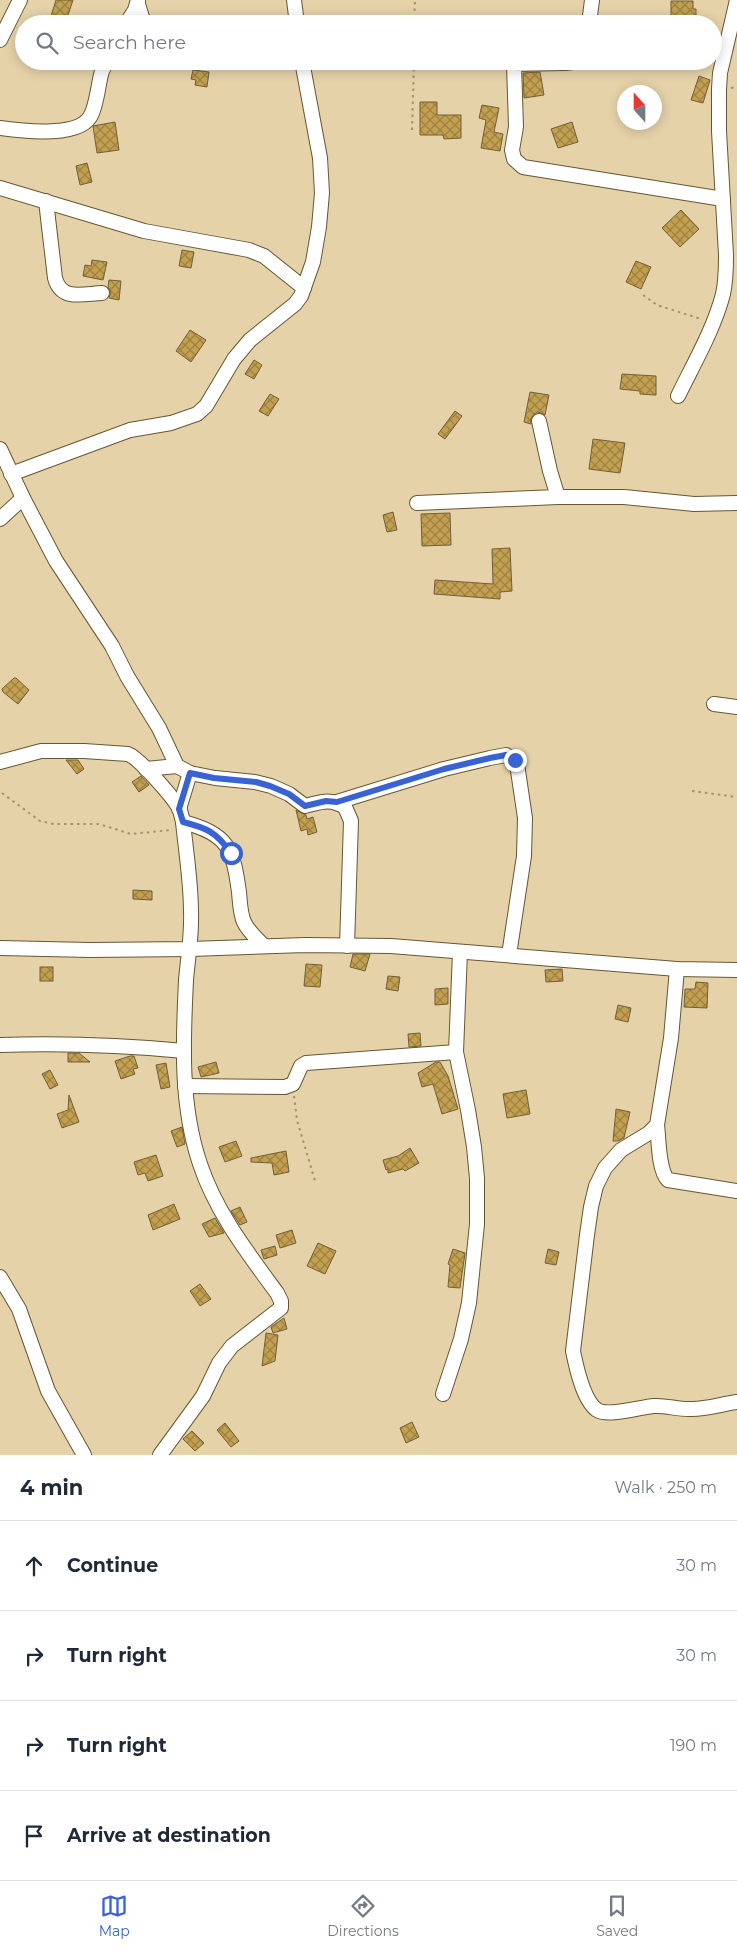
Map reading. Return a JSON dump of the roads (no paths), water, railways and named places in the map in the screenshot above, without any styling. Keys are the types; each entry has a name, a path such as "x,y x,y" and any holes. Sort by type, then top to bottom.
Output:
{"street":[{"path":"0,40 20,0"},
{"path":"294,0 296,15"},
{"path":"590,15 592,0"},
{"path":"722,64 737,0"},
{"path":"131,15 138,2"},
{"path":"138,2 142,15"},
{"path":"0,128 46,131 66,130 81,124 90,118 102,70"},
{"path":"11,474 130,430 171,423 197,414 206,406 239,353 250,340 295,304 304,288 313,262 322,193 320,158 304,70"},
{"path":"514,70 516,127 512,150 514,160 523,167 724,199"},
{"path":"678,396 713,322 723,293 726,276 724,199 719,131 718,89 721,70"},
{"path":"0,188 46,200 144,231 249,250 264,256 304,288"},
{"path":"46,200 54,278 57,287 66,293 102,293"},
{"path":"539,421 558,497"},
{"path":"0,449 56,561 112,646 127,676 159,728 177,766"},
{"path":"417,503 558,497 624,497 694,504 737,504"},
{"path":"0,518 23,498"},
{"path":"714,704 737,707"},
{"path":"0,762 41,751 84,751 132,755 146,769 182,820 210,830 220,838 231,853 235,868 241,914 245,924 264,946"},
{"path":"146,769 177,766 190,773 214,778 256,782 289,794 305,806 326,801 337,802 444,769 506,755 518,764 525,818 524,856 509,955"},
{"path":"160,1455 203,1396 219,1362 232,1346 281,1308 281,1300 277,1293 235,1236 212,1196 193,1139 185,1086 184,1051 186,978 192,912 182,820 190,773"},
{"path":"337,802 345,807 350,822 347,946"},
{"path":"0,948 190,949 264,946 391,946 677,969 737,970"},
{"path":"443,1394 461,1339 469,1303 477,1224 477,1178 474,1147 456,1052 460,952"},
{"path":"677,969 671,1038 657,1125 662,1169 664,1176 668,1180 737,1191"},
{"path":"0,1045 60,1043 120,1045 184,1051"},
{"path":"185,1086 276,1088 293,1084 301,1066 306,1063 456,1052"},
{"path":"657,1125 649,1133 621,1150 605,1168 596,1186 591,1207 575,1323 573,1351 576,1369 592,1403 598,1410 608,1412 655,1406 692,1409 737,1402"},
{"path":"0,1277 19,1309 48,1391 84,1455"}]}
